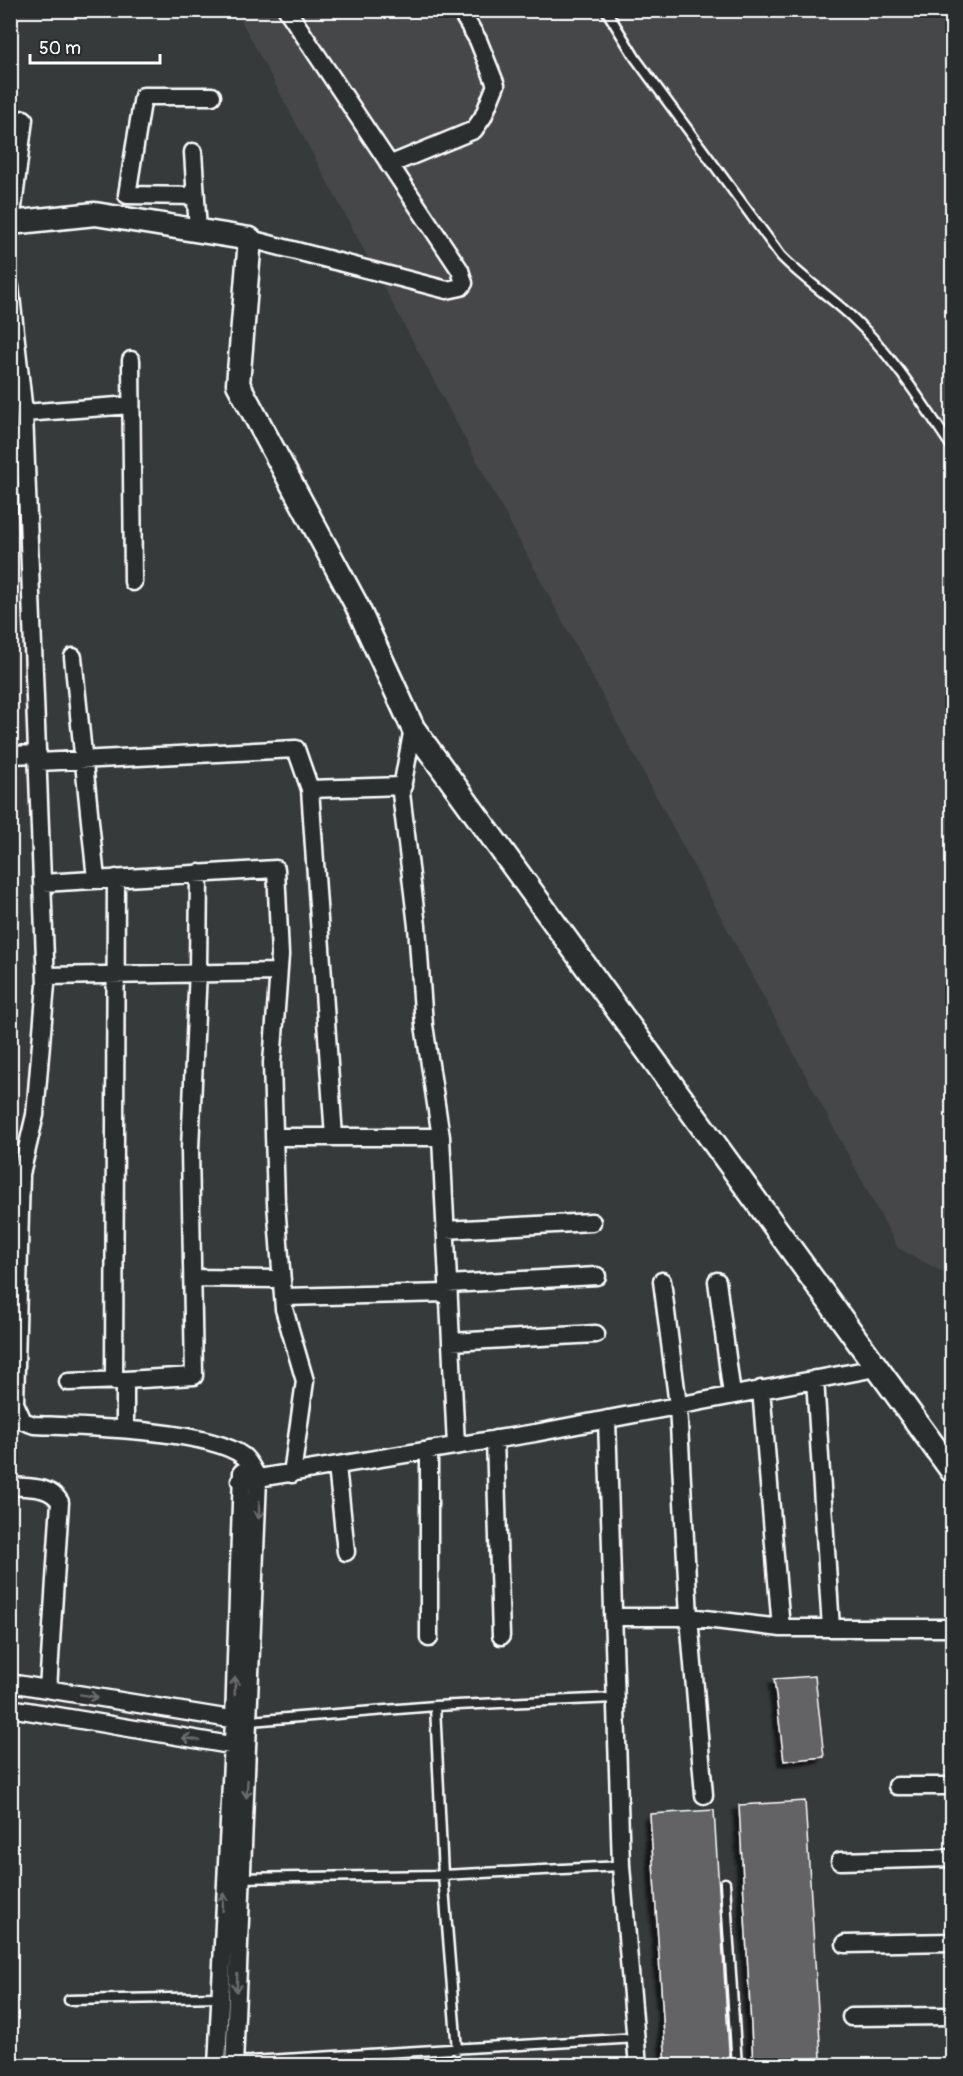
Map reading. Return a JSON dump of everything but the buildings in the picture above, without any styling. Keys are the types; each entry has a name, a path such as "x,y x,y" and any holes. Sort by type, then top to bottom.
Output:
{"street":[{"path":"24,119 11,223 95,214 250,239 447,290 460,287 464,283 460,270 287,10"},
{"path":"389,165 474,130 483,117 496,85 478,40 460,10"},
{"path":"196,196 127,195 143,96 212,96"},
{"path":"193,152 198,231"},
{"path":"250,239 238,384 356,604 413,728 952,1472"},
{"path":"10,286 24,413 46,976 35,1115 21,1174 15,1403 22,1421 34,1425 125,1429 202,1441 244,1456 258,1478 233,1878 219,1997 217,2064"},
{"path":"131,360 133,582"},
{"path":"24,413 131,405"},
{"path":"73,657 96,879"},
{"path":"413,728 403,786 424,1025 441,1137 456,1445"},
{"path":"10,755 84,760 296,749 310,789 334,1137"},
{"path":"310,789 403,786"},
{"path":"43,882 276,869 278,972 272,1063 282,1279 284,1308 305,1381 292,1474"},
{"path":"68,1382 194,1376 190,1149 198,975 199,873"},
{"path":"116,878 119,1380 125,1429"},
{"path":"46,976 278,972"},
{"path":"274,1137 441,1137"},
{"path":"445,1230 592,1222"},
{"path":"284,1297 448,1289 597,1276"},
{"path":"193,1278 282,1279"},
{"path":"662,1281 678,1405 689,1617 704,1795"},
{"path":"717,1281 732,1395"},
{"path":"451,1342 596,1334"},
{"path":"240,1481 495,1439 876,1368"},
{"path":"815,1379 831,1628"},
{"path":"761,1389 782,1628"},
{"path":"607,1419 621,1866 638,2066"},
{"path":"495,1439 501,1636"},
{"path":"429,1450 429,1638"},
{"path":"242,1721 240,1481 244,1456"},
{"path":"337,1466 346,1552"},
{"path":"10,1486 47,1489 56,1494 60,1502 48,1689"},
{"path":"614,1617 689,1617 782,1628 952,1628"},
{"path":"10,1683 242,1721"},
{"path":"10,1708 241,1747"},
{"path":"897,1786 952,1786"},
{"path":"840,1861 952,1858"},
{"path":"233,1878 234,2064"},
{"path":"845,1944 952,1942"},
{"path":"851,2017 952,2016"}],"lane":[{"path":"606,10 636,58 781,256 800,275 854,318 884,350 952,447"},
{"path":"242,1721 435,1706 615,1698"},
{"path":"435,1706 443,1875 457,2050"},
{"path":"233,1878 443,1875 621,1866"},
{"path":"725,1883 737,2066"},
{"path":"69,2000 219,1997"},
{"path":"217,2064 637,2038"}],"shaded area":[{"path":"236,11 952,11 952,1277 898,1248"}]}
